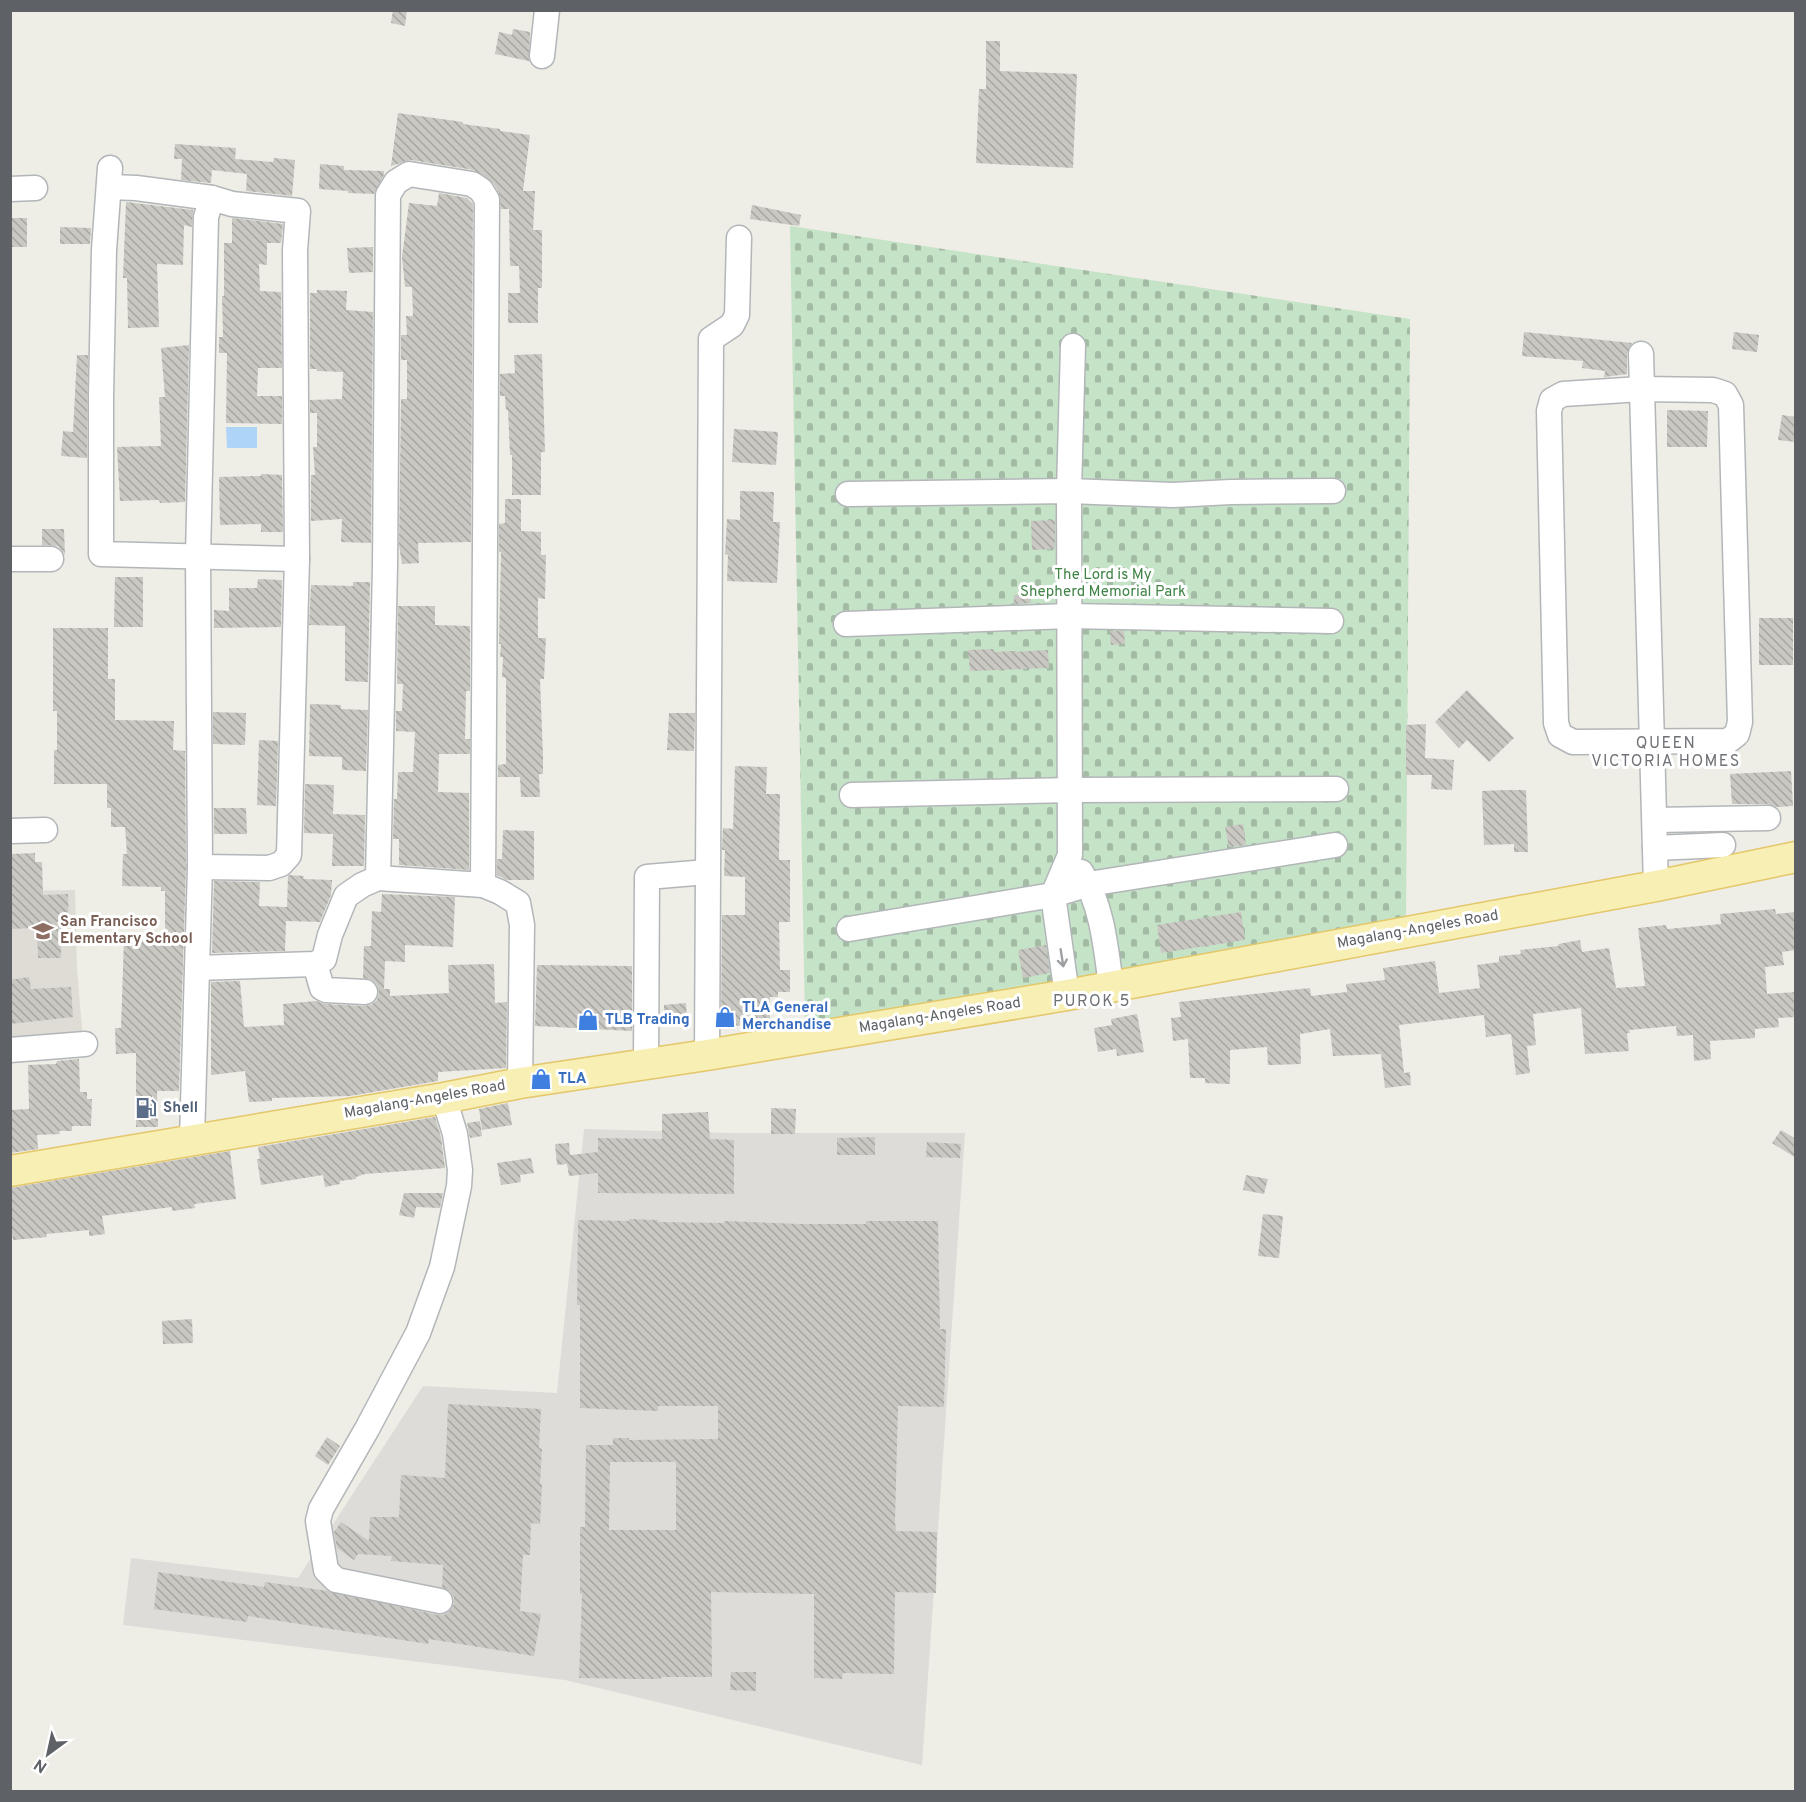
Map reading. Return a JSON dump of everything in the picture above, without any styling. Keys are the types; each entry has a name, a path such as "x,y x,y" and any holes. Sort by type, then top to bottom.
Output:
{"main road":[{"name":"Magalang-Angeles Road","path":"10,1171 444,1098 520,1083 707,1055 1068,995 1656,886 1796,857"}],"street":[{"path":"542,56 547,10"},
{"path":"378,878 388,195 396,182 410,174 472,184 481,190 487,200 483,885"},
{"path":"200,867 269,867 280,864 289,855 297,559 295,249 298,211 232,204 110,177 104,284 101,554 297,559"},
{"path":"10,189 35,188"},
{"path":"192,1139 200,867 198,556 206,217 212,198"},
{"path":"707,1055 711,339 732,325 737,315 739,238"},
{"path":"1068,995 1053,896 1070,855 1069,490 1072,346"},
{"path":"1641,354 1656,820 1656,886"},
{"path":"1641,389 1713,390 1725,394 1731,405 1740,722 1737,734 1728,741 1573,742 1560,735 1556,723 1549,411 1552,400 1563,394 1641,389"},
{"path":"848,494 1069,490 1173,495 1333,491"},
{"path":"10,559 51,559"},
{"path":"846,624 1070,616 1332,621"},
{"path":"852,795 1071,790 1336,789"},
{"path":"1656,820 1768,818"},
{"path":"10,831 45,830"},
{"path":"849,929 1053,896 1089,884 1335,845"},
{"path":"1655,848 1723,845"},
{"path":"1070,855 1089,884 1104,940 1111,986"},
{"path":"646,1064 647,877 707,872"},
{"path":"197,968 315,964 324,959 330,935 346,896 378,878 483,885 518,903 522,925 520,1083"},
{"path":"315,964 322,988 366,992"},
{"path":"10,1050 86,1044"},
{"path":"440,1601 336,1580 326,1570 318,1521 321,1509 418,1333 442,1267 459,1186 460,1170 455,1134 444,1098"}],"shaded area":[{"name":"San Francisco Elementary School","path":"75,890 77,969 83,1041 11,1046 11,891"},
{"path":"584,1129 730,1133 965,1133 922,1765 565,1680 123,1625 131,1558 298,1578 423,1386 557,1393"}],"green space":[{"name":"The Lord is My Shepherd Memorial Park","path":"790,226 1410,319 1406,925 1120,981 805,1021"}],"water":[{"path":"226,427 257,427 257,448 227,448"}],"building":[{"path":"393,10 407,10 405,26 391,23"},
{"path":"513,29 530,32 529,61 495,54 499,32 512,35"},
{"path":"986,41 1000,41 1000,71 1077,74 1073,168 976,163 979,89 986,89"},
{"path":"398,113 463,122 463,124 530,135 523,191 535,191 533,230 542,230 542,288 538,288 538,323 508,323 508,293 520,293 519,266 510,266 509,209 501,209 499,193 493,183 474,170 411,160 391,166"},
{"path":"175,144 236,148 235,159 273,162 274,158 295,160 292,196 246,191 247,174 212,170 211,183 181,180 182,159 174,159"},
{"path":"320,164 344,166 344,170 384,171 384,175 374,194 319,189"},
{"path":"439,193 467,198 473,204 471,542 418,543 419,563 402,564 399,545 401,399 407,399 407,360 401,360 401,335 407,335 406,316 413,316 412,287 405,287 402,257 409,203 437,206"},
{"path":"126,202 193,210 192,227 184,225 183,265 157,264 159,327 128,328 127,278 123,278"},
{"path":"752,205 801,215 799,226 750,219"},
{"path":"10,218 27,218 27,247 10,247"},
{"path":"232,218 283,224 281,243 267,243 267,265 259,264 260,291 281,292 282,368 258,368 257,396 282,396 282,424 226,423 227,353 219,353 219,337 223,337 224,243 232,243"},
{"path":"60,227 91,228 90,244 60,244"},
{"path":"373,247 373,272 349,273 347,248"},
{"path":"317,290 347,291 346,310 373,312 371,543 341,542 342,519 311,521 311,475 315,475 313,447 317,447 317,413 310,413 310,400 342,399 343,372 310,369 310,293 317,293"},
{"path":"1524,332 1632,343 1627,354 1627,374 1604,377 1605,371 1582,368 1583,361 1522,356"},
{"path":"1734,332 1759,335 1757,352 1732,349"},
{"path":"189,345 185,502 120,501 117,447 161,446 159,397 165,397 161,348"},
{"path":"542,354 545,452 541,452 541,495 512,495 512,455 510,455 508,410 506,410 505,396 500,396 500,374 515,373 514,355"},
{"path":"77,355 88,355 87,458 61,456 63,431 73,432"},
{"path":"1667,410 1708,411 1707,447 1667,447"},
{"path":"1782,415 1796,417 1796,442 1778,440"},
{"path":"734,429 778,432 776,465 732,462"},
{"path":"261,474 282,475 283,532 261,532 261,524 220,525 219,477 261,476"},
{"path":"740,491 774,492 773,522 780,522 777,583 727,581 728,555 725,554 727,519 740,520"},
{"path":"505,499 521,499 521,531 541,532 541,555 546,555 545,599 538,598 538,638 546,638 544,679 540,679 543,774 539,774 540,797 521,797 520,777 498,777 498,765 506,764 506,678 502,677 503,657 500,657 501,644 499,644 501,552 499,552 499,524 505,523"},
{"path":"1055,520 1055,549 1032,550 1031,521"},
{"path":"42,529 64,529 65,555 58,546 42,545"},
{"path":"115,577 143,577 143,627 114,627"},
{"path":"258,579 282,580 281,627 214,628 214,610 229,611 229,588 257,588"},
{"path":"353,582 370,582 368,682 345,681 345,626 309,625 311,585 353,586"},
{"path":"1030,594 1031,603 1014,604 1014,595"},
{"path":"398,606 435,606 435,625 470,626 470,691 466,691 465,739 470,739 470,754 439,754 438,792 469,793 469,870 399,865 399,839 393,839 394,799 397,799 398,772 413,772 415,732 396,731 396,711 402,711 403,684 397,684"},
{"path":"1759,618 1793,618 1793,665 1759,665"},
{"path":"53,628 108,628 108,679 115,679 115,720 174,721 173,750 185,751 186,867 179,1091 157,1091 158,1127 136,1127 136,1053 116,1054 115,1028 121,1028 124,939 165,940 165,891 161,891 161,887 122,886 123,854 127,854 125,827 111,827 111,808 107,808 107,784 54,784 57,711 53,711"},
{"path":"1110,631 1124,631 1125,644 1111,645"},
{"path":"994,649 994,652 1048,650 1049,668 970,671 968,650"},
{"path":"1467,690 1514,738 1489,762 1467,740 1459,748 1435,722"},
{"path":"310,704 341,705 341,709 368,710 366,771 342,770 342,757 309,756"},
{"path":"213,712 246,713 245,745 213,744"},
{"path":"669,713 695,713 694,751 667,750"},
{"path":"1426,724 1425,758 1454,760 1452,790 1431,789 1432,775 1406,775 1406,725"},
{"path":"259,740 278,741 276,806 257,805"},
{"path":"735,766 767,767 766,794 780,794 779,860 790,860 790,922 779,922 780,970 790,970 790,992 778,992 778,997 770,997 770,1025 721,1026 722,915 745,915 745,877 724,876 725,850 722,850 723,828 733,829"},
{"path":"1791,771 1793,806 1732,804 1730,774"},
{"path":"305,784 334,785 333,814 365,815 364,866 332,866 333,834 304,833"},
{"path":"1526,790 1528,852 1514,852 1514,844 1484,845 1482,791"},
{"path":"214,808 246,808 247,834 214,834"},
{"path":"1243,824 1246,845 1229,847 1225,827"},
{"path":"503,830 534,831 534,880 507,880 497,875 497,859 502,859"},
{"path":"35,853 35,862 42,862 43,895 68,894 69,928 61,928 61,958 38,958 37,928 10,929 10,854"},
{"path":"289,875 304,876 303,879 332,880 331,895 320,922 286,921 285,951 212,953 214,881 260,882 259,906 287,907"},
{"path":"382,894 455,897 453,947 405,945 405,962 385,961 384,989 390,989 390,996 449,993 448,965 494,964 495,1003 507,1002 506,1068 438,1072 438,1081 350,1096 272,1098 272,1101 249,1102 245,1071 211,1075 211,982 240,981 244,1027 284,1025 283,1004 316,1001 325,1004 364,1006 371,1005 377,1000 379,992 377,985 372,980 363,978 364,946 371,946 372,911 381,912"},
{"path":"1775,909 1776,914 1796,912 1796,950 1782,952 1784,965 1765,967 1767,994 1796,992 1796,1017 1778,1018 1779,1027 1755,1029 1755,1038 1710,1041 1711,1059 1694,1061 1693,1035 1677,1036 1676,1026 1629,1030 1630,1033 1627,1033 1629,1051 1585,1054 1581,1008 1533,1014 1536,1045 1527,1046 1530,1073 1516,1075 1511,1034 1486,1037 1484,1015 1399,1025 1404,1073 1410,1072 1411,1085 1385,1088 1381,1054 1333,1056 1330,1029 1300,1034 1301,1064 1268,1065 1267,1047 1230,1050 1230,1084 1205,1083 1205,1078 1190,1078 1188,1039 1173,1041 1171,1018 1181,1017 1179,1002 1310,988 1311,996 1347,992 1346,984 1385,980 1383,968 1435,961 1439,993 1480,988 1477,965 1499,962 1499,956 1521,954 1520,950 1559,946 1558,944 1580,940 1582,952 1609,948 1616,988 1645,986 1638,928 1666,925 1667,929 1721,924 1720,914"},
{"path":"1241,912 1245,940 1161,953 1157,925"},
{"path":"1046,945 1050,973 1023,978 1018,950"},
{"path":"537,965 632,966 632,1031 535,1026"},
{"path":"29,977 31,989 71,987 73,1017 10,1024 10,980"},
{"path":"686,1003 687,1021 664,1022 664,1005"},
{"path":"1137,1014 1144,1052 1117,1056 1116,1049 1098,1052 1094,1028 1112,1025 1111,1019"},
{"path":"79,1059 80,1092 87,1092 87,1099 92,1099 91,1126 72,1126 72,1131 37,1135 38,1149 10,1153 10,1110 29,1109 28,1065 56,1064 57,1061"},
{"path":"508,1103 512,1125 482,1130 479,1109"},
{"path":"771,1108 796,1109 795,1134 771,1134"},
{"path":"708,1112 710,1139 734,1140 734,1194 598,1193 598,1173 569,1176 567,1164 557,1165 555,1144 569,1143 570,1155 598,1152 598,1138 662,1139 662,1114"},
{"path":"435,1117 441,1137 445,1168 365,1174 356,1179 340,1181 340,1184 325,1187 323,1175 261,1185 257,1159 260,1159 258,1147"},
{"path":"480,1121 482,1136 470,1138 467,1123"},
{"path":"1781,1130 1796,1139 1796,1158 1772,1143"},
{"path":"875,1137 875,1155 837,1155 837,1138"},
{"path":"927,1142 961,1144 960,1158 926,1157"},
{"path":"230,1151 236,1199 194,1204 195,1208 172,1211 172,1207 102,1216 105,1234 89,1236 89,1230 13,1240 10,1188"},
{"path":"531,1158 534,1173 520,1175 521,1182 501,1185 497,1163"},
{"path":"1246,1175 1268,1179 1264,1194 1243,1190"},
{"path":"404,1193 443,1193 440,1208 416,1207 414,1218 399,1215"},
{"path":"1263,1214 1283,1216 1279,1258 1258,1256"},
{"path":"629,1219 658,1220 658,1222 866,1224 866,1221 938,1221 940,1329 946,1329 944,1407 898,1406 895,1521 896,1531 937,1532 936,1593 895,1592 894,1674 843,1673 842,1679 814,1678 814,1594 711,1592 712,1677 579,1678 582,1594 580,1594 580,1527 585,1527 586,1445 613,1445 613,1438 629,1438 629,1440 718,1439 718,1406 658,1406 658,1411 580,1408 580,1305 577,1305 578,1220 629,1221","holes":["610,1462 676,1462 676,1530 609,1530"]},
{"path":"192,1319 193,1343 163,1344 162,1321"},
{"path":"448,1404 541,1409 540,1524 531,1523 530,1555 523,1555 520,1611 541,1614 534,1656 429,1639 428,1644 248,1616 247,1622 154,1609 158,1572 264,1587 265,1582 328,1591 437,1615 444,1615 450,1611 454,1604 454,1597 450,1591 442,1587 443,1565 391,1561 392,1556 358,1554 354,1560 337,1548 334,1532 341,1522 369,1541 370,1517 399,1517 401,1475 445,1478"},
{"path":"327,1437 340,1446 328,1465 315,1456"},
{"path":"731,1672 756,1672 756,1691 730,1690"}],"place":[{"name":"San Francisco Elementary School","path":"43,931"},
{"name":"TLA General Merchandise","path":"725,1017"},
{"name":"TLB Trading","path":"588,1020"},
{"name":"TLA","path":"541,1079"},
{"name":"Shell","path":"146,1108"}],"district":[{"name":"QUEEN VICTORIA HOMES","path":"1666,753"},
{"name":"PUROK 5","path":"1092,1002"}]}
